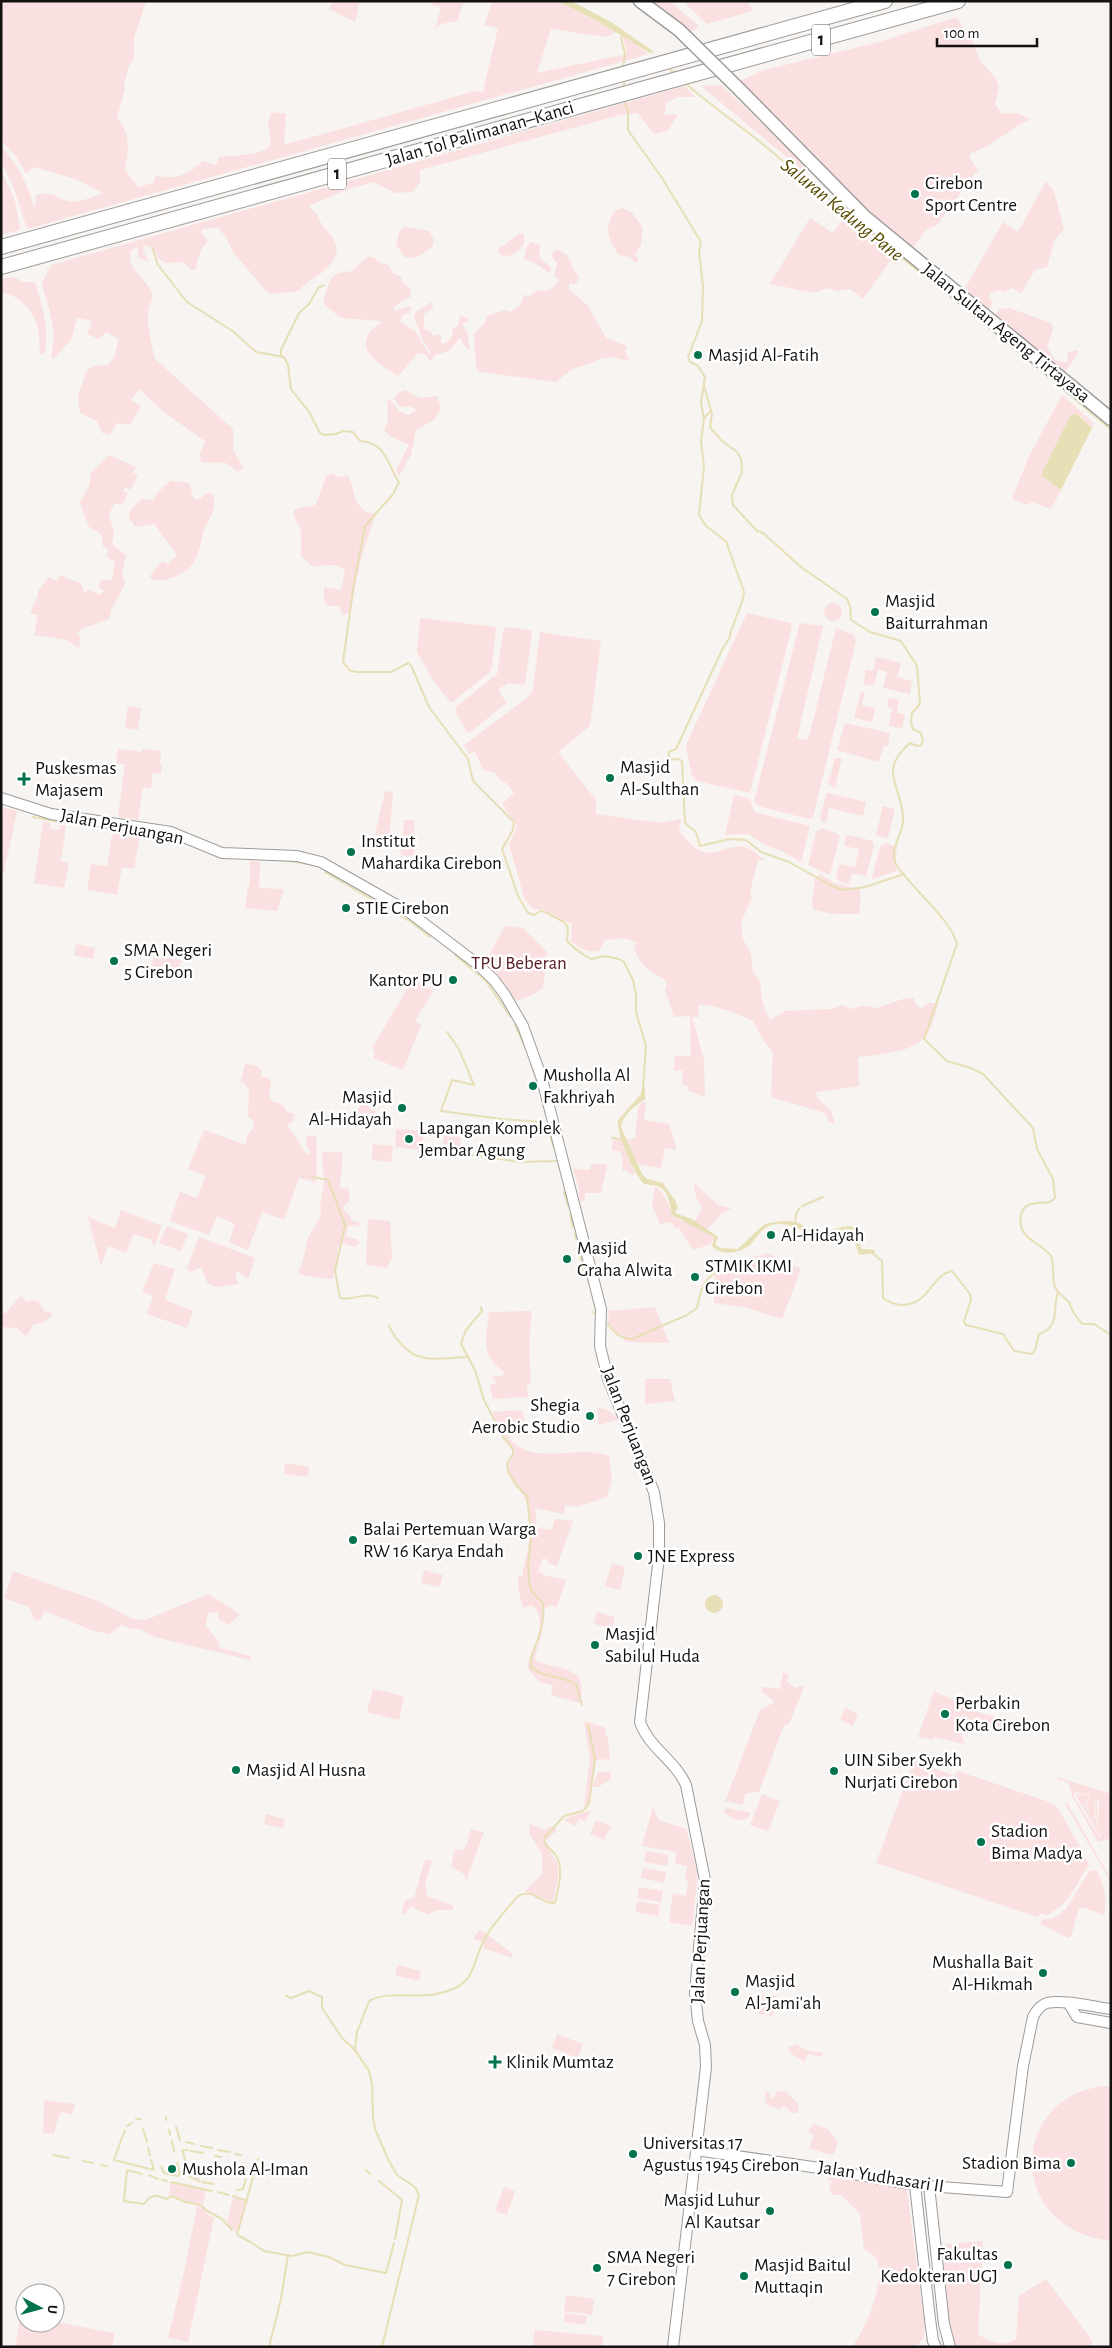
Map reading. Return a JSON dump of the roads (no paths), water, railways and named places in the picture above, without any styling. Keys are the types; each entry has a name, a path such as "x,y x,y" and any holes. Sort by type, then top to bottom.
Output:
{"highway":[{"name":"Jalan Tol Palimanan–Kanci","path":"1,247 884,1"},
{"name":"Jalan Tol Palimanan–Kanci","path":"1,267 958,1"}],"main road":[{"name":"Jalan Sultan Ageng Tirtayasa","path":"640,1 679,30 865,217 1111,419"}],"street":[{"name":"Jalan Perjuangan","path":"1,798 51,814 171,832 222,853 297,856 321,862 395,903 465,954 494,980 520,1020 547,1095 601,1309 600,1346 608,1379 647,1471 657,1507 659,1556 640,1720 646,1737 678,1771 686,1785 705,1880 695,1993 698,2022 705,2045 706,2068 673,2347"},
{"name":"Jalan Yudhasari II","path":"696,2150 915,2185 1007,2192 1023,2066 1033,2016 1037,2010 1047,2003 1073,2004"},
{"path":"1111,2009 1073,2004 1075,2015 1081,2019 1111,2023"},
{"path":"915,2185 930,2319 933,2341 936,2347"},
{"path":"929,2186 944,2324 950,2347"}],"waterway":[{"path":"623,35 621,38 625,54 623,67"},
{"name":"Saluran Kedung Pane","path":"668,68 676,74"},
{"path":"624,81 624,87"},
{"name":"Saluran Kedung Pane","path":"685,83 984,324 1111,430"},
{"path":"624,102 628,110 628,130 662,178 701,242 699,252 703,286 702,321 688,357 690,362 698,366 705,377 701,403 704,419 701,441 704,466 699,515 706,526 726,541 744,592 730,637 722,650 676,749 669,752 668,760 679,759 682,761 685,823 696,832 700,846 730,839 746,840 761,852 789,862 834,887 844,890 865,887 904,874"},
{"path":"152,247 158,265 187,302 234,332 256,352 284,357 288,365 291,389 309,412 320,433 324,435 343,431 353,432 360,441 375,445 385,455 399,482 393,494 365,526 354,583 343,662 349,670 356,672 391,672 408,663 411,665 429,707 468,759 473,781 514,822 513,830 502,849 518,896 528,913 534,915 541,911 564,922 568,928 567,941 591,959 605,956 624,962 633,980 636,995 636,1012 646,1046 643,1088"},
{"path":"281,355 281,350 299,313 309,304 318,288 324,285"},
{"path":"704,386 712,414 710,427 721,440 737,452 741,459 742,472 732,495 733,505 757,531 763,533 801,567 847,599 850,606 851,620 870,632 901,641 917,666 920,704 912,713 911,723 913,729 921,733 923,740 921,745 917,746 910,743 894,764 894,781 900,798 903,819 903,825 895,848 894,860 904,875 948,925 957,944 924,1039 947,1061 971,1068 983,1074 1033,1128 1037,1149 1053,1179 1055,1198 1050,1202 1032,1204 1026,1207 1021,1215 1020,1223 1026,1235 1052,1257 1054,1285 1058,1292"},
{"path":"704,418 711,411"},
{"path":"33,817 65,823"},
{"path":"113,830 119,831"},
{"path":"163,837 175,840"},
{"path":"289,861 309,864"},
{"path":"325,872 411,922 430,937"},
{"path":"455,955 485,980 510,1016"},
{"path":"515,1025 527,1051"},
{"path":"447,1032 459,1049 474,1085 452,1080 441,1111 541,1122"},
{"path":"530,1061 540,1090"},
{"path":"543,1104 545,1112"},
{"path":"548,1123 553,1146"},
{"path":"612,1138 622,1139"},
{"path":"425,1148 520,1162 557,1161"},
{"path":"312,1177 328,1180 345,1225 335,1271 340,1298 345,1299 369,1295 378,1298"},
{"path":"564,1192 568,1206"},
{"path":"802,1206 823,1197"},
{"path":"795,1224 796,1214 800,1208"},
{"path":"570,1215 573,1227"},
{"path":"575,1234 576,1239"},
{"path":"578,1247 585,1275"},
{"path":"872,1253 882,1261 883,1298 898,1305 911,1304 924,1295 939,1278 952,1271 970,1294 971,1300 964,1321 966,1325 1003,1334 1014,1351 1032,1354 1035,1350 1039,1334 1046,1331 1053,1322 1058,1292 1070,1303 1082,1324 1094,1324 1111,1335"},
{"path":"608,1324 618,1335 632,1339 687,1315 697,1308 706,1282 713,1274 718,1272"},
{"path":"481,1307 482,1311 466,1330 461,1344 475,1370 484,1400 503,1437 513,1449 513,1454 507,1464 508,1471 516,1485 527,1496 531,1538 528,1566 529,1582 532,1592 543,1603 541,1628 532,1655 531,1667 541,1673 576,1684 582,1705"},
{"path":"389,1325 392,1333 402,1345 409,1352 417,1356 433,1359 469,1357"},
{"path":"355,2050 357,2032 369,2001 393,1995 419,1996 436,1994 460,1985 471,1973 481,1946 490,1930 518,1896 528,1894 550,1903 555,1903 560,1878 560,1865 555,1854 545,1843 544,1838 564,1816 583,1811 589,1804 595,1759 588,1724"},
{"path":"286,1996 291,1998 309,1991 322,1997 322,2008 342,2038 355,2050 369,2071 372,2084 375,2129 388,2159 397,2175 415,2187 419,2195 382,2347"},
{"path":"136,2119 141,2119"},
{"path":"127,2126 132,2123"},
{"path":"176,2127 180,2140"},
{"path":"143,2129 147,2142"},
{"path":"125,2130 114,2160 154,2170 151,2160"},
{"path":"169,2130 170,2135"},
{"path":"172,2141 174,2151"},
{"path":"186,2142 194,2144"},
{"path":"201,2146 212,2148"},
{"path":"148,2148 150,2156"},
{"path":"188,2150 183,2150 183,2152 189,2176 199,2181"},
{"path":"218,2150 230,2152"},
{"path":"191,2151 203,2153"},
{"path":"235,2154 241,2155"},
{"path":"53,2155 69,2158"},
{"path":"215,2156 221,2157"},
{"path":"237,2235 258,2159"},
{"path":"83,2161 93,2163"},
{"path":"161,2167 164,2173 178,2176 180,2174 177,2163"},
{"path":"101,2165 107,2166"},
{"path":"142,2174 127,2170 124,2201 144,2204 152,2197 157,2196 167,2199 172,2196 185,2202 201,2205 207,2211 222,2219 232,2230"},
{"path":"366,2170 370,2174"},
{"path":"149,2175 158,2179"},
{"path":"237,2190 243,2189 246,2179"},
{"path":"162,2180 167,2181"},
{"path":"379,2181 402,2200 395,2239"},
{"path":"171,2182 212,2191"},
{"path":"202,2182 213,2184"},
{"path":"218,2192 229,2195"},
{"path":"233,2196 247,2201"},
{"path":"239,2236 250,2242"},
{"path":"252,2243 264,2251 292,2256 307,2252 329,2257 345,2265 386,2273 394,2243"},
{"path":"269,2347 281,2299 288,2255"}],"place":[{"name":"Cirebon Sport Centre","path":"915,194"},
{"name":"Masjid Al-Fatih","path":"698,355"},
{"name":"Masjid Baiturrahman","path":"875,612"},
{"name":"Masjid Al-Sulthan","path":"610,778"},
{"name":"Puskesmas Majasem","path":"24,779"},
{"name":"Institut Mahardika Cirebon","path":"351,852"},
{"name":"STIE Cirebon","path":"346,908"},
{"name":"SMA Negeri 5 Cirebon","path":"114,961"},
{"name":"Kantor PU","path":"453,980"},
{"name":"Musholla Al Fakhriyah","path":"533,1086"},
{"name":"Masjid Al-Hidayah","path":"402,1108"},
{"name":"Lapangan Komplek Jembar Agung","path":"409,1139"},
{"name":"Al-Hidayah","path":"771,1235"},
{"name":"Masjid Graha Alwita","path":"567,1259"},
{"name":"STMIK IKMI Cirebon","path":"695,1277"},
{"name":"Shegia Aerobic Studio","path":"590,1416"},
{"name":"Balai Pertemuan Warga RW 16 Karya Endah","path":"353,1540"},
{"name":"JNE Express","path":"638,1556"},
{"name":"Masjid Sabilul Huda","path":"595,1645"},
{"name":"Perbakin Kota Cirebon","path":"945,1714"},
{"name":"Masjid Al Husna","path":"236,1770"},
{"name":"UIN Siber Syekh Nurjati Cirebon","path":"834,1771"},
{"name":"Stadion Bima Madya","path":"981,1842"},
{"name":"Mushalla Bait Al-Hikmah","path":"1043,1973"},
{"name":"Masjid Al-Jami'ah","path":"735,1992"},
{"name":"Klinik Mumtaz","path":"495,2062"},
{"name":"Universitas 17 Agustus 1945 Cirebon","path":"633,2154"},
{"name":"Stadion Bima","path":"1071,2163"},
{"name":"Mushola Al-Iman","path":"172,2169"},
{"name":"Masjid Luhur Al Kautsar","path":"770,2211"},
{"name":"Fakultas Kedokteran UGJ","path":"1008,2265"},
{"name":"SMA Negeri 7 Cirebon","path":"597,2268"},
{"name":"Masjid Baitul Muttaqin","path":"744,2276"}],"park label":[{"name":"TPU Beberan","path":"519,963"}]}
